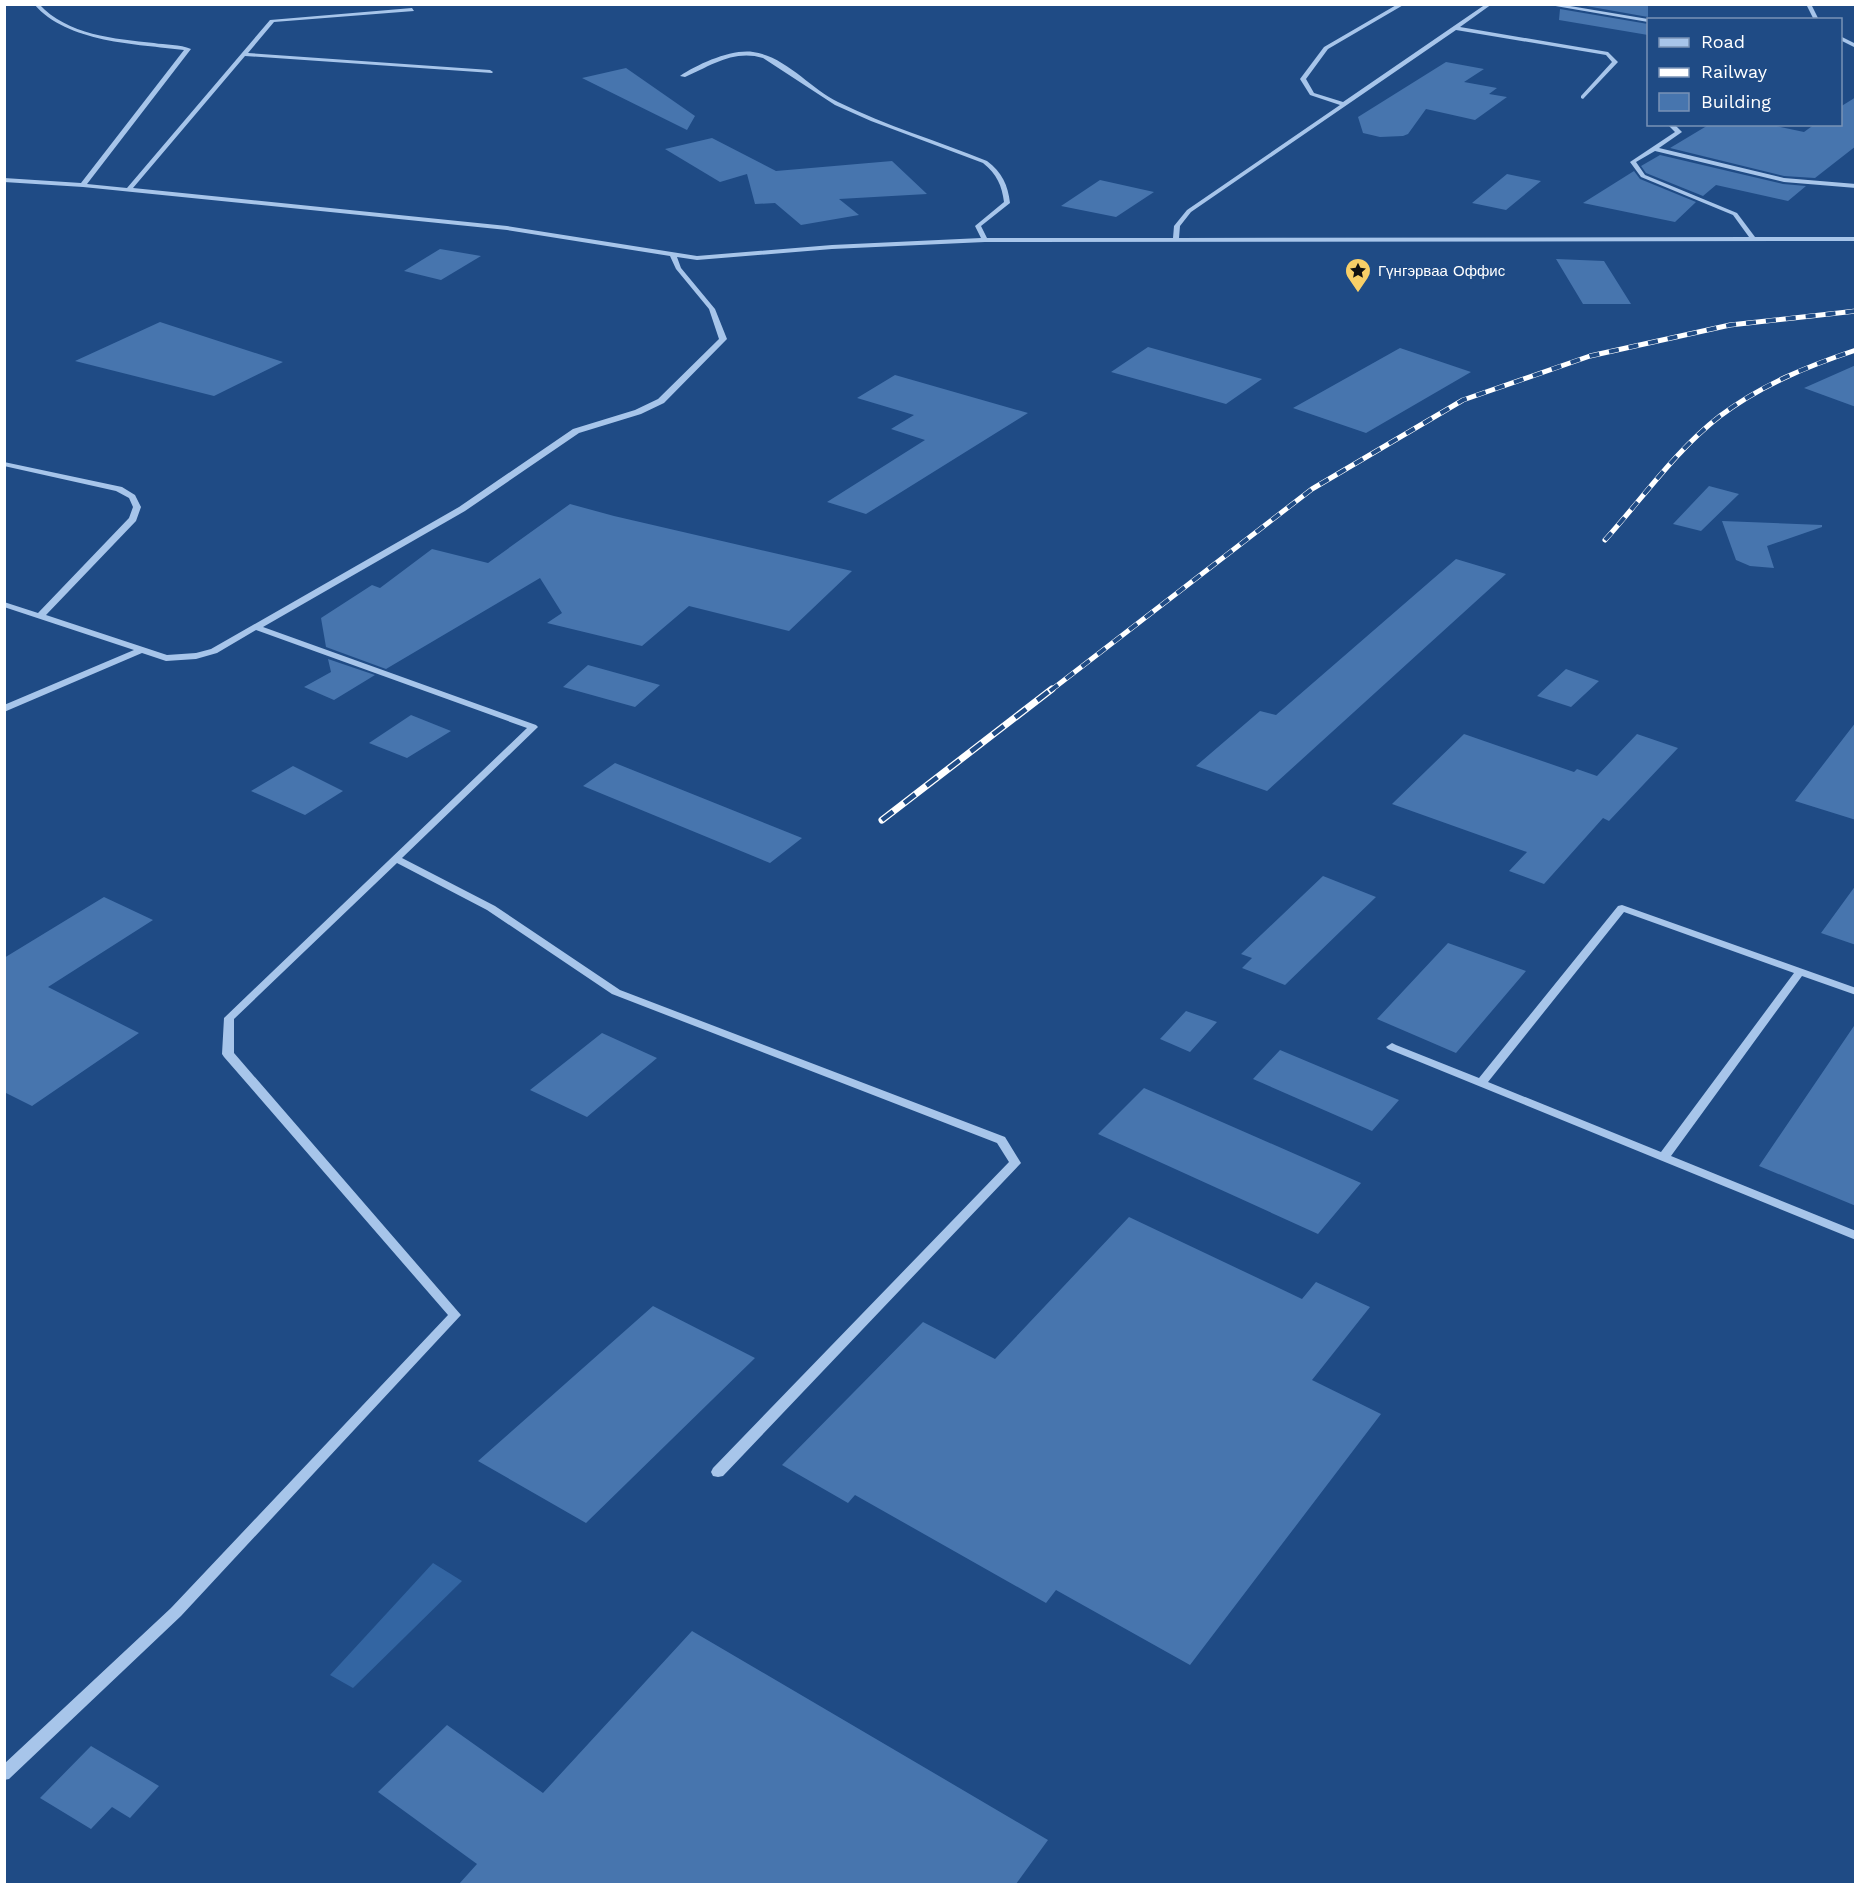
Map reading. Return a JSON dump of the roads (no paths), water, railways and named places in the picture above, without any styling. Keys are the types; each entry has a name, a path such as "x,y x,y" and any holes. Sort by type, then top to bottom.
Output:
{"street":[{"path":"36,4 41,14 66,26 116,39 188,49 83,185"},
{"path":"1343,104 1312,94 1303,80 1326,48 1403,4"},
{"path":"1176,239 1181,218 1189,211 1490,4"},
{"path":"1546,4 1647,21"},
{"path":"1808,4 1816,18"},
{"path":"128,190 272,21 412,10"},
{"path":"1455,28 1608,54 1615,62 1583,97"},
{"path":"1842,39 1856,46"},
{"path":"243,54 490,72"},
{"path":"683,76 725,57 755,54 782,67 799,82 834,103 985,162 995,169 1005,185 1007,204 978,226 985,240"},
{"path":"1672,126 1678,132 1656,149 1633,162 1643,176 1735,214 1754,240"},
{"path":"1656,149 1784,180 1856,186"},
{"path":"4,180 83,185 507,228 697,258 832,247 985,240 1856,239"},
{"path":"4,604 139,651 166,658 196,656 214,651 462,509 576,431 638,412 661,401 723,339 712,309 678,268 673,256"},
{"path":"4,464 119,489 132,497 137,507 133,519 39,617"},
{"path":"4,1774 176,1612 455,1315 228,1054 229,1018 533,726 255,627"},
{"path":"4,709 139,651"},
{"path":"396,859 491,908 616,992 1001,1140 1015,1163 718,1472"},
{"path":"1480,1084 1622,908 1856,992"},
{"path":"1663,1158 1800,972"},
{"path":"1392,1047 1856,1236"}],"railway":[{"path":"1050,691 1312,489 1463,400 1590,356 1730,325 1856,311"},
{"path":"1605,540 1674,459 1720,416 1785,377 1856,350"},
{"path":"882,820 1052,689"}],"place":[{"name":"Гүнгэрваа Оффис","path":"1358,294"}]}
